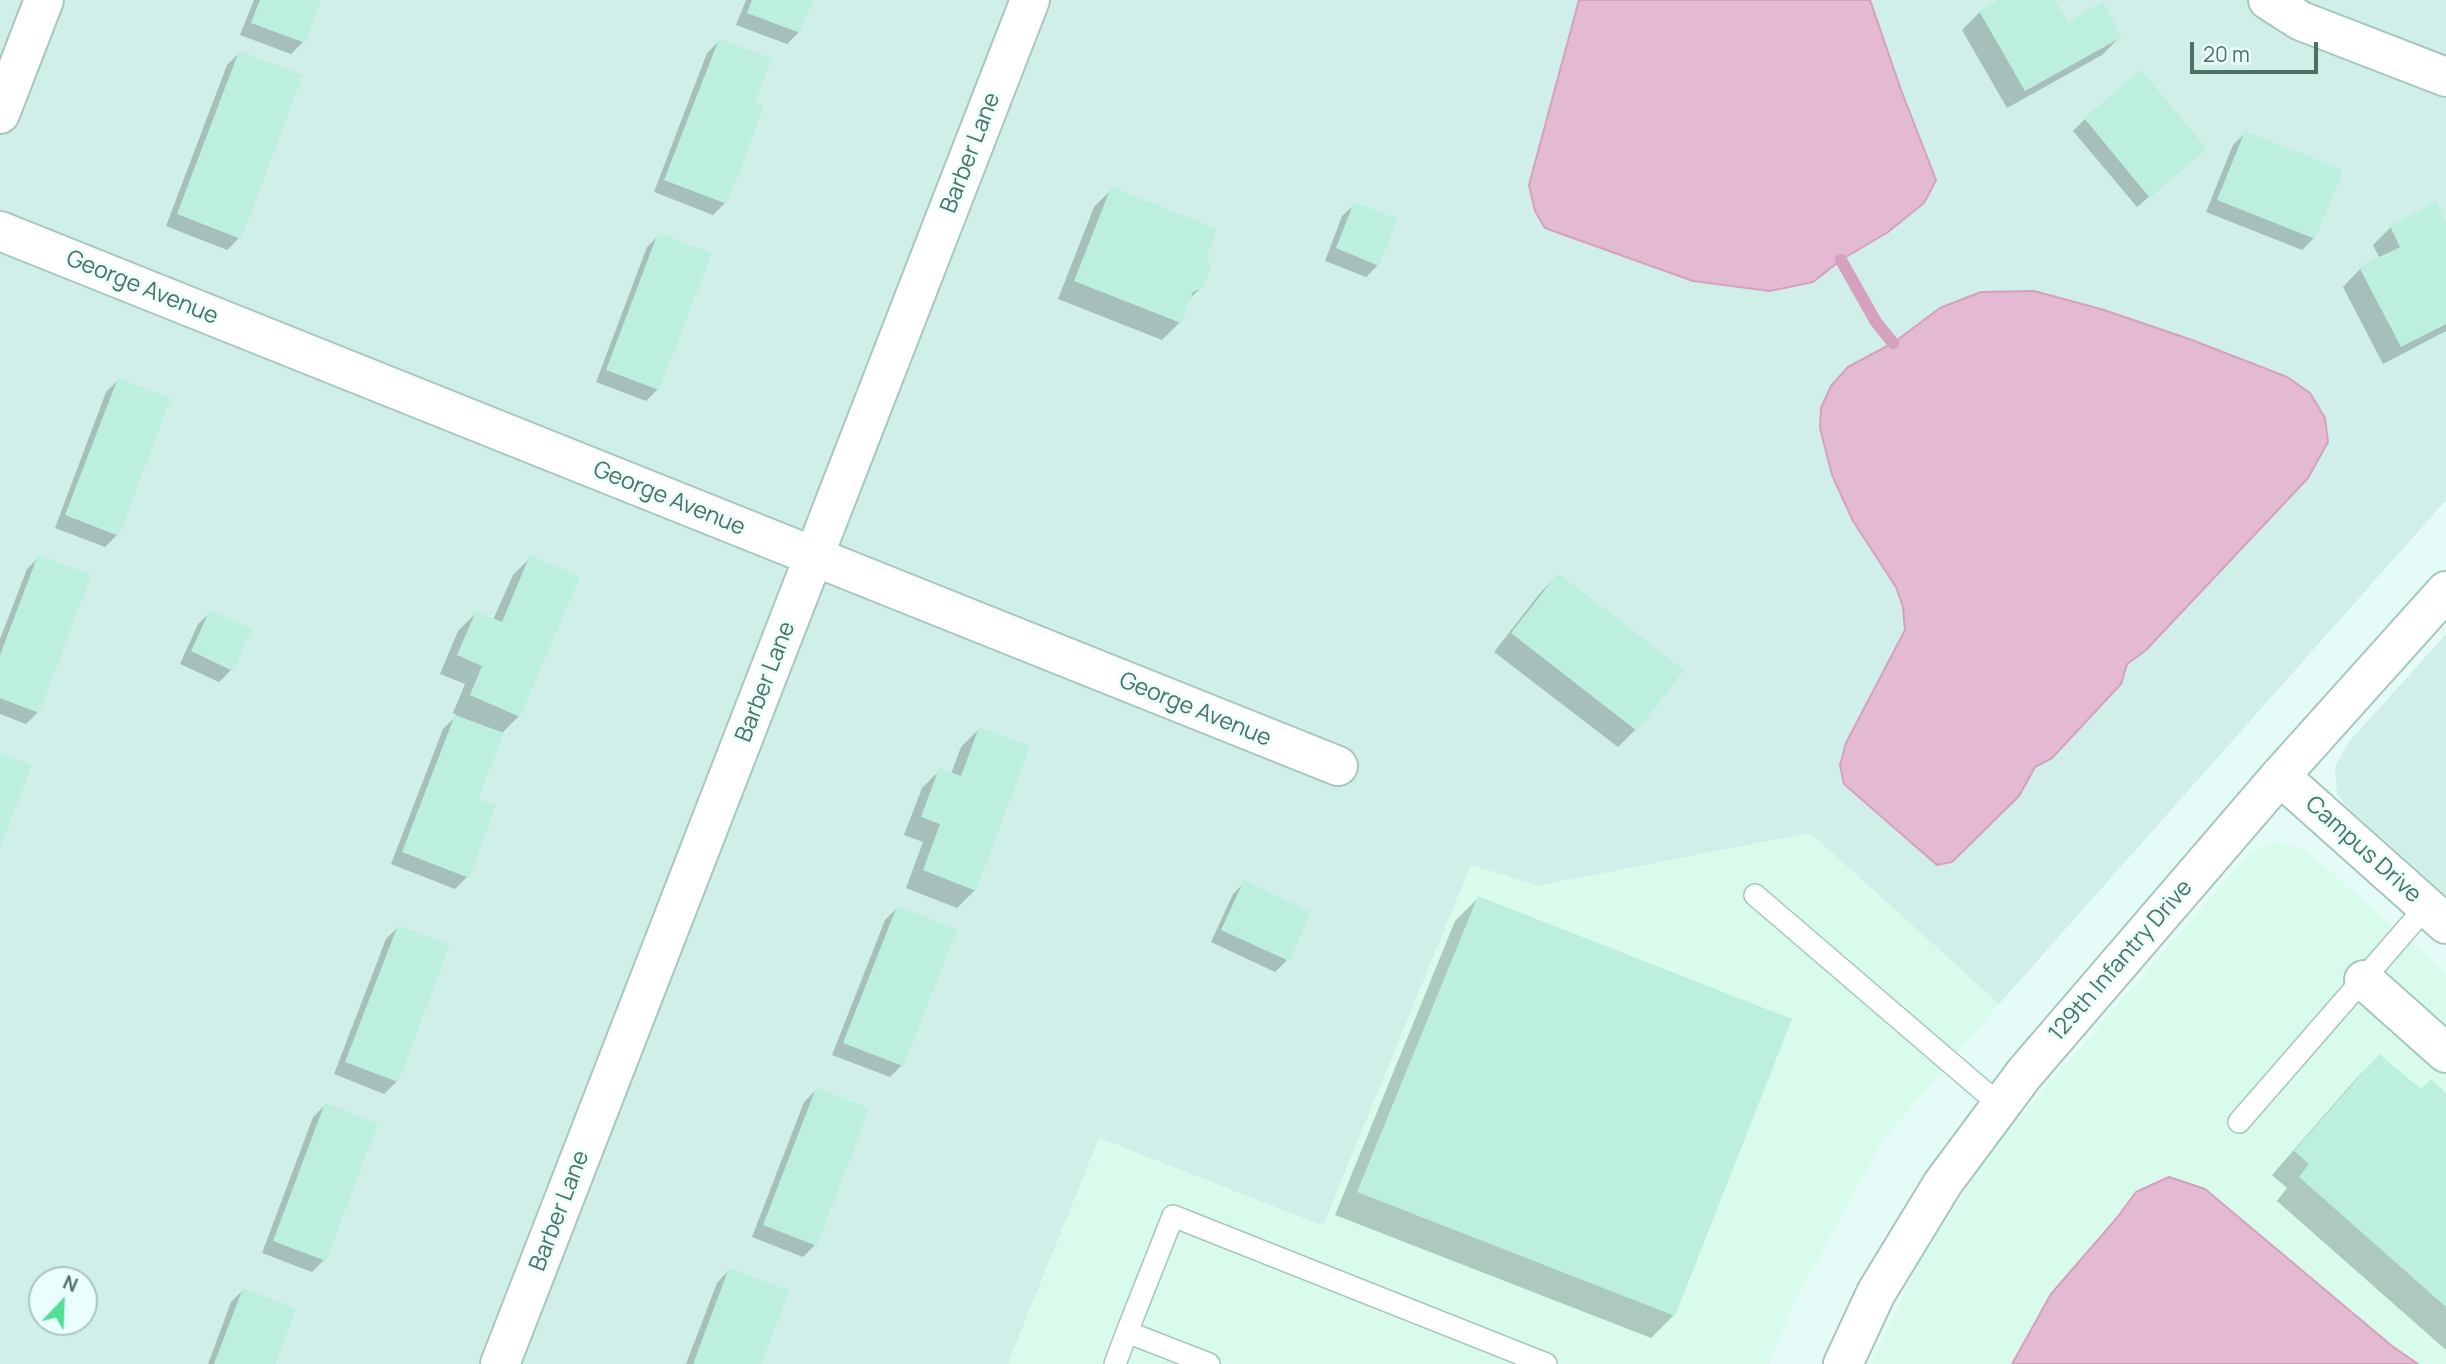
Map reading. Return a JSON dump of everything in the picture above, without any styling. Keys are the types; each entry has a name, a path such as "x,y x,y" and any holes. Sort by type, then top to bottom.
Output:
{"street":[{"path":"0,114 44,0"},
{"name":"Barber Lane","path":"500,1364 1030,0"},
{"path":"2268,0 2301,21 2446,77"},
{"name":"George Avenue","path":"0,231 1338,766"},
{"name":"129th Infantry Drive","path":"1843,1364 1876,1293 1943,1183 2024,1074 2280,776 2446,591"},
{"name":"Campus Drive","path":"2280,776 2436,915"},
{"path":"2364,979 2446,1053"}],"lane":[{"path":"1755,895 2001,1105"},
{"path":"2239,1122 2364,979 2436,915"},
{"path":"1115,1364 1173,1216 1546,1364"},
{"path":"1127,1332 1209,1364"}],"shaded area":[{"path":"0,0 2446,0 2446,500 1999,1004 1810,833 1538,886 1471,865 1323,1226 1099,1138 1008,1364 0,1364"},
{"path":"1579,0 1870,0 1936,180 1924,203 1888,232 1841,260 1813,282 1770,291 1693,281 1545,228 1535,211 1529,185"},
{"path":"2034,291 2104,310 2287,377 2310,393 2325,418 2328,442 2308,478 2146,650 2127,664 2121,684 2052,758 2035,767 2019,796 1952,862 1937,865 1844,784 1840,765 1846,743 1905,630 1903,607 1896,587 1853,521 1832,475 1820,428 1821,408 1831,386 1848,367 1893,343 1940,308 1981,292"},
{"path":"2446,634 2446,895 2337,795 2335,767 2348,743"},
{"path":"1810,833 1999,1004 1883,1140 1795,1301 1769,1364 1008,1364 1099,1138 1323,1226 1471,865 1538,886"},
{"path":"2278,841 2307,851 2446,973 2446,1364 1870,1364 1919,1263 1989,1153 2250,852"},
{"path":"2169,1177 2205,1189 2392,1346 2418,1364 2012,1364 2051,1294 2136,1192"}],"building":[{"path":"260,0 321,0 305,43 251,23"},
{"path":"752,0 813,0 800,33 747,13"},
{"path":"1998,0 2055,0 2068,22 2103,2 2122,37 2025,91 1979,11"},
{"path":"719,39 772,59 755,102 764,106 727,204 664,180"},
{"path":"239,51 303,75 241,239 177,214"},
{"path":"2141,70 2207,149 2149,197 2084,118"},
{"path":"2245,131 2343,170 2315,239 2217,200"},
{"path":"1111,187 1217,229 1206,257 1211,267 1203,288 1193,292 1181,323 1074,281"},
{"path":"1354,202 1397,219 1379,266 1336,248"},
{"path":"2436,202 2446,222 2446,324 2401,347 2359,267 2400,247 2390,226"},
{"path":"658,233 712,253 659,390 606,370"},
{"path":"118,378 171,398 119,536 65,515"},
{"path":"38,555 91,575 39,713 0,698 0,655"},
{"path":"530,555 580,577 520,717 470,695 482,666 457,655 476,611 502,622"},
{"path":"1558,573 1684,670 1637,731 1511,633"},
{"path":"210,610 252,629 233,671 191,651"},
{"path":"455,715 504,733 478,799 496,806 469,878 402,852"},
{"path":"979,727 1030,746 976,891 923,870 940,824 921,817 939,768 961,776"},
{"path":"0,753 32,765 0,848"},
{"path":"1244,880 1311,912 1289,961 1221,930"},
{"path":"1478,896 1792,1019 1675,1316 1357,1192"},
{"path":"897,906 957,930 903,1066 843,1043"},
{"path":"398,925 450,945 398,1082 345,1062"},
{"path":"2379,1054 2421,1089 2431,1079 2446,1093 2446,1307 2299,1177 2309,1164 2294,1151"},
{"path":"816,1088 869,1108 817,1246 763,1225"},
{"path":"325,1103 378,1124 326,1261 273,1241"},
{"path":"729,1268 789,1291 761,1364 693,1364"},
{"path":"243,1288 296,1309 275,1364 214,1364"}],"waterway":[{"path":"1841,260 1876,322 1893,343"}]}
